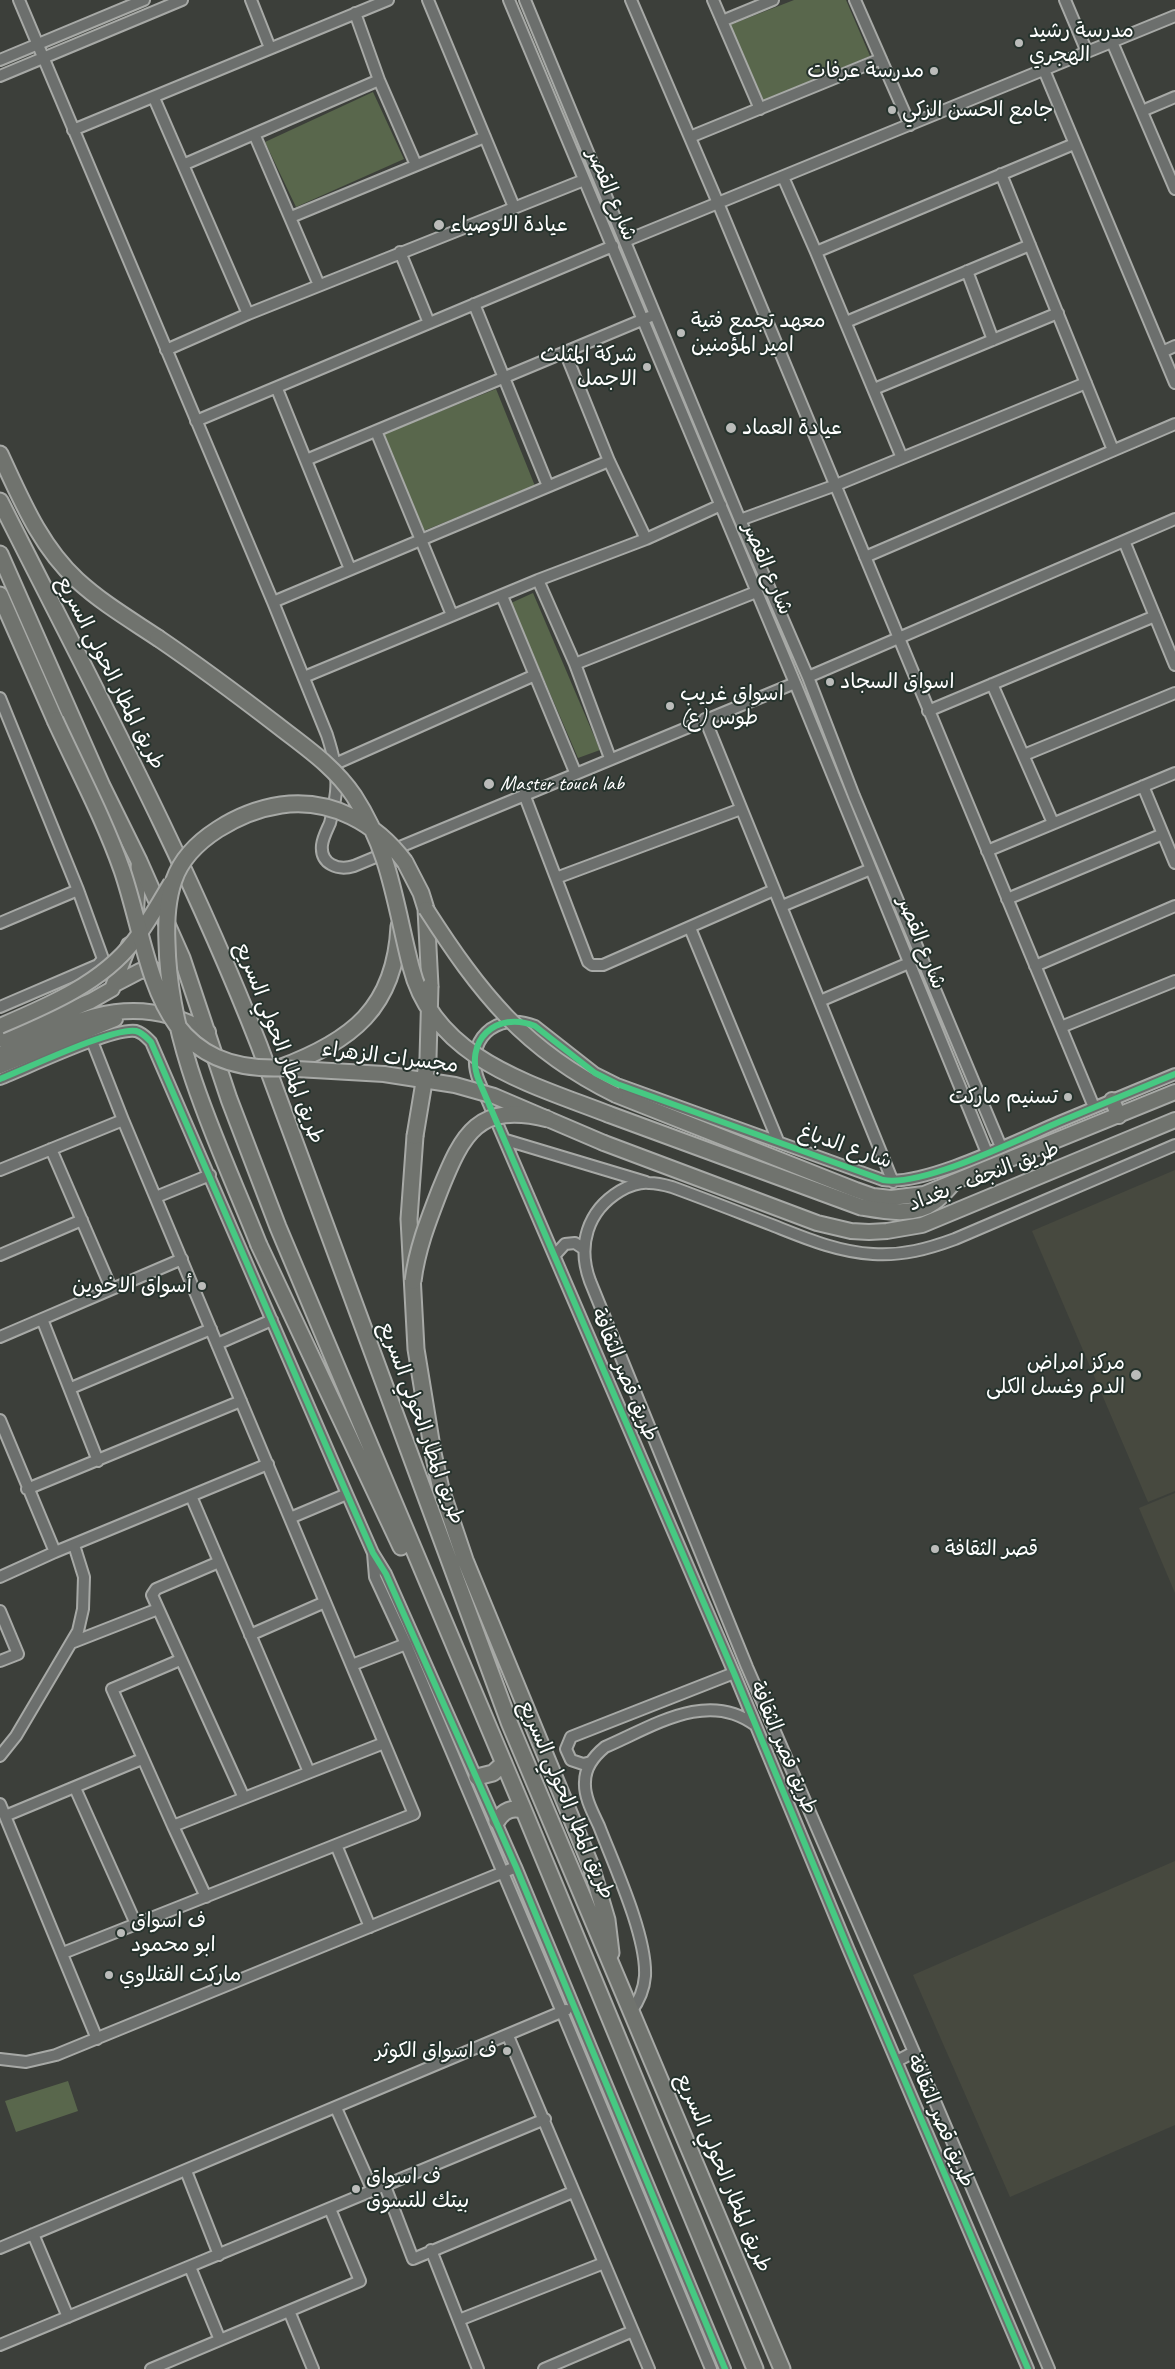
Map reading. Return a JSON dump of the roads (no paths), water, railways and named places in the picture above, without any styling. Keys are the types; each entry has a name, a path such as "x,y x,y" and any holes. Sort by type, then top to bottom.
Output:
{"highway":[{"path":"0,454 28,514 58,559 96,597 209,673 321,759 339,776 363,810 376,835 388,868 400,913 411,969 421,996 452,1037 471,1054 492,1067 608,1114 861,1207 892,1211 922,1208 936,1201 953,1183"},
{"name":"طريق المطار الحولي السريع","path":"0,501 168,838 228,968 259,1045 509,1722 782,2369"},
{"name":"طريق المطار الحولي السريع","path":"0,554 102,786 182,958 229,1099 278,1227 504,1763 755,2369"},
{"path":"0,595 122,870 155,987 178,1029 207,1052 246,1067 279,1068 331,1045 354,1028 375,1007 386,988 398,945 400,913"},
{"path":"449,1634 426,1599 259,1245 190,1072 174,1010 168,970 167,930 169,897 174,878 198,846 218,830 254,811 286,805 319,806 358,820 385,838 414,877 426,909 430,1019 428,1058 414,1146 410,1192 409,1247 413,1281 416,1349 433,1453 442,1489 465,1560 591,1866 607,1920 611,1965"},
{"path":"413,1281 417,1254 427,1222 456,1150 467,1135 486,1122 511,1114 524,1113 548,1119"},
{"path":"477,1777 493,1773 504,1763"},
{"path":"496,1821 502,1814 511,1809 524,1811"},
{"path":"680,2190 688,2195 695,2195 703,2188 704,2181"},
{"path":"699,2234 706,2223 712,2221 722,2223"}],"main road":[{"path":"0,1039 91,1001 112,989 131,938 134,922 138,861"},
{"path":"0,1026 50,1003 106,970 133,942 174,878"},
{"path":"426,909 470,976 505,1017 553,1058 591,1083 616,1095 873,1196 891,1198 913,1197 1029,1153 1175,1092"},
{"path":"0,1054 104,1013 154,1008 160,1005 168,993 166,979 155,970 147,970 115,984"},
{"path":"129,1009 154,1012 181,1020 208,1032"},
{"path":"0,1066 117,1018 146,1018 178,1029"},
{"name":"مجسرات الزهراء","path":"279,1068 384,1074 455,1085 494,1096 604,1143"},
{"path":"1112,1100 1119,1116"},
{"name":"طريق النجف - بغداد","path":"604,1143 817,1223 851,1230 887,1231 939,1220 1175,1120"}],"street":[{"path":"18,0 273,602 327,735 335,764 336,778 334,808 322,844 325,859 338,868 354,866 575,772 795,683"},
{"path":"0,60 38,46 144,0"},
{"path":"0,76 182,0"},
{"path":"251,0 270,48"},
{"path":"73,130 388,0"},
{"path":"428,0 514,207"},
{"name":"شارع القصر","path":"509,0 795,683 987,1153"},
{"name":"شارع القصر","path":"525,0 740,520 808,677 862,816 1001,1147"},
{"path":"631,0 836,485 897,637 1094,1107"},
{"path":"713,0 760,109"},
{"path":"722,21 773,0"},
{"path":"856,0 910,125"},
{"path":"1065,0 1087,52"},
{"path":"355,13 379,80 416,166"},
{"path":"625,242 1175,16"},
{"path":"1112,42 1174,186"},
{"path":"690,138 881,59"},
{"path":"1044,70 1175,383"},
{"path":"185,164 255,136 379,80"},
{"path":"1142,111 1175,97"},
{"path":"154,98 185,164 248,314"},
{"path":"255,136 319,285"},
{"path":"291,217 485,137"},
{"path":"816,252 1074,144"},
{"path":"1001,174 1113,450"},
{"path":"782,177 846,322 902,458"},
{"path":"166,350 248,314 400,252 584,180"},
{"path":"196,421 277,389 613,246"},
{"path":"846,322 1030,246"},
{"path":"400,252 429,323"},
{"path":"967,272 993,340"},
{"path":"474,304 548,486"},
{"path":"874,389 1058,313"},
{"path":"306,460 655,314"},
{"path":"1162,352 1175,346"},
{"path":"564,352 608,460 646,539"},
{"path":"740,520 836,485 1086,383"},
{"path":"277,389 350,569"},
{"path":"674,394 681,395 686,389"},
{"path":"865,557 1175,424"},
{"path":"688,430 693,425 701,426"},
{"path":"376,431 419,540 452,615"},
{"path":"273,602 608,460"},
{"path":"304,677 538,580 646,539 721,505"},
{"path":"808,677 897,637 1175,519"},
{"path":"1124,541 1175,665"},
{"path":"538,580 575,664 610,758"},
{"path":"575,664 756,592"},
{"path":"502,596 575,772"},
{"path":"928,711 1155,616"},
{"path":"335,764 535,675"},
{"path":"992,684 1053,823"},
{"path":"1024,755 1175,693"},
{"path":"0,698 78,890 103,959 100,963 0,1007"},
{"path":"705,719 893,1182"},
{"path":"987,851 1175,773"},
{"path":"836,787 844,788 849,782"},
{"path":"1143,786 1175,863"},
{"path":"524,794 588,962 592,965 603,965 774,890"},
{"path":"556,878 741,809"},
{"path":"850,821 854,815 862,816"},
{"path":"1007,898 1163,834"},
{"path":"782,906 871,869"},
{"path":"1,920 78,890"},
{"path":"1035,966 1175,906"},
{"path":"690,928 778,1141"},
{"path":"820,1001 909,963"},
{"path":"1061,1027 1175,981"},
{"name":"شارع الدباغ","path":"506,1140 477,1076 474,1061 479,1040 486,1032 494,1026 515,1020 535,1026 595,1072 617,1084 893,1182 908,1180 987,1153 1175,1074"},
{"path":"0,1080 92,1041 124,1031 134,1031 143,1034 151,1042 347,1494 374,1553 386,1574 516,1867 725,2369"},
{"path":"63,1953 414,1814 123,1120 92,1041"},
{"path":"0,1170 123,1120"},
{"name":"طريق قصر الثقافة","path":"506,1140 672,1187 821,1244 848,1251 875,1254 902,1254 929,1248 1175,1145"},
{"name":"طريق قصر الثقافة","path":"506,1140 1028,2369"},
{"path":"51,1149 111,1288"},
{"path":"156,1197 210,1175"},
{"name":"طريق قصر الثقافة","path":"649,1182 623,1189 601,1205 587,1229 584,1249 585,1269 747,1667 1049,2369"},
{"path":"0,1255 82,1220"},
{"path":"555,1255 565,1244 575,1244 584,1249"},
{"path":"0,1337 182,1259"},
{"path":"42,1319 71,1388 98,1461"},
{"path":"217,1344 272,1320"},
{"path":"71,1388 211,1329"},
{"path":"28,1489 241,1401"},
{"path":"0,1420 55,1552"},
{"path":"0,1577 55,1552 268,1464"},
{"path":"290,1518 347,1494"},
{"path":"191,1496 309,1772"},
{"path":"0,1756 16,1736 78,1631 83,1609 84,1577 74,1545"},
{"path":"374,1553 375,1577 406,1644 711,2369"},
{"path":"219,1562 154,1590 152,1595 244,1798"},
{"path":"250,1635 325,1602"},
{"path":"71,1643 158,1609"},
{"path":"0,1610 18,1654 0,1661"},
{"path":"352,1666 406,1644"},
{"path":"180,1660 112,1690 206,1897"},
{"path":"591,1762 583,1764 571,1760 566,1749 571,1737 734,1673"},
{"path":"631,2012 640,1999 644,1985 644,1963 627,1898 585,1791 587,1771 591,1762 605,1747 697,1709 724,1710 741,1715 756,1725"},
{"path":"173,1826 384,1743"},
{"path":"5,1816 142,1759"},
{"path":"75,1788 136,1924"},
{"path":"0,1804 97,2039"},
{"path":"336,1845 370,1926"},
{"path":"0,2059 16,2062 36,2061 97,2039 516,1867"},
{"path":"0,2248 574,2007"},
{"path":"508,2036 545,2119 573,2192 649,2369"},
{"path":"897,2061 914,2052"},
{"path":"336,2108 373,2191"},
{"path":"0,2345 545,2119"},
{"path":"186,2171 218,2255"},
{"path":"385,2186 413,2258 573,2192"},
{"path":"151,2369 360,2281 330,2209"},
{"path":"33,2234 68,2317"},
{"path":"431,2250 478,2369"},
{"path":"459,2320 604,2263"},
{"path":"190,2267 220,2340"},
{"path":"289,2311 313,2369"},
{"path":"544,2369 560,2366 633,2331"}],"place":[{"name":"مدرسة رشيد الهجري","path":"1019,43"},
{"name":"مدرسة عرفات","path":"934,71"},
{"name":"جامع الحسن الزكي","path":"892,110"},
{"name":"عيادة الاوصياء","path":"439,225"},
{"name":"معهد تجمع فتية امير المؤمنين","path":"681,333"},
{"name":"شركة المثلث الاجمل","path":"647,367"},
{"name":"عيادة العماد","path":"731,428"},
{"name":"اسواق السجاد","path":"830,682"},
{"name":"اسواق غريب طوس (ع)","path":"670,706"},
{"name":"Master touch lab","path":"489,784"},
{"name":"تسنيم ماركت","path":"1068,1097"},
{"name":"أسواق الاخوين","path":"202,1286"},
{"name":"مركز امراض الدم وغسل الكلى","path":"1136,1375"},
{"name":"قصر الثقافة","path":"935,1549"},
{"name":"ف اسواق ابو محمود","path":"121,1933"},
{"name":"ماركت الفتلاوي","path":"109,1975"},
{"name":"ف اسواق الكوثر","path":"507,2051"},
{"name":"ف اسواق بيتك للتسوق","path":"356,2189"}]}
